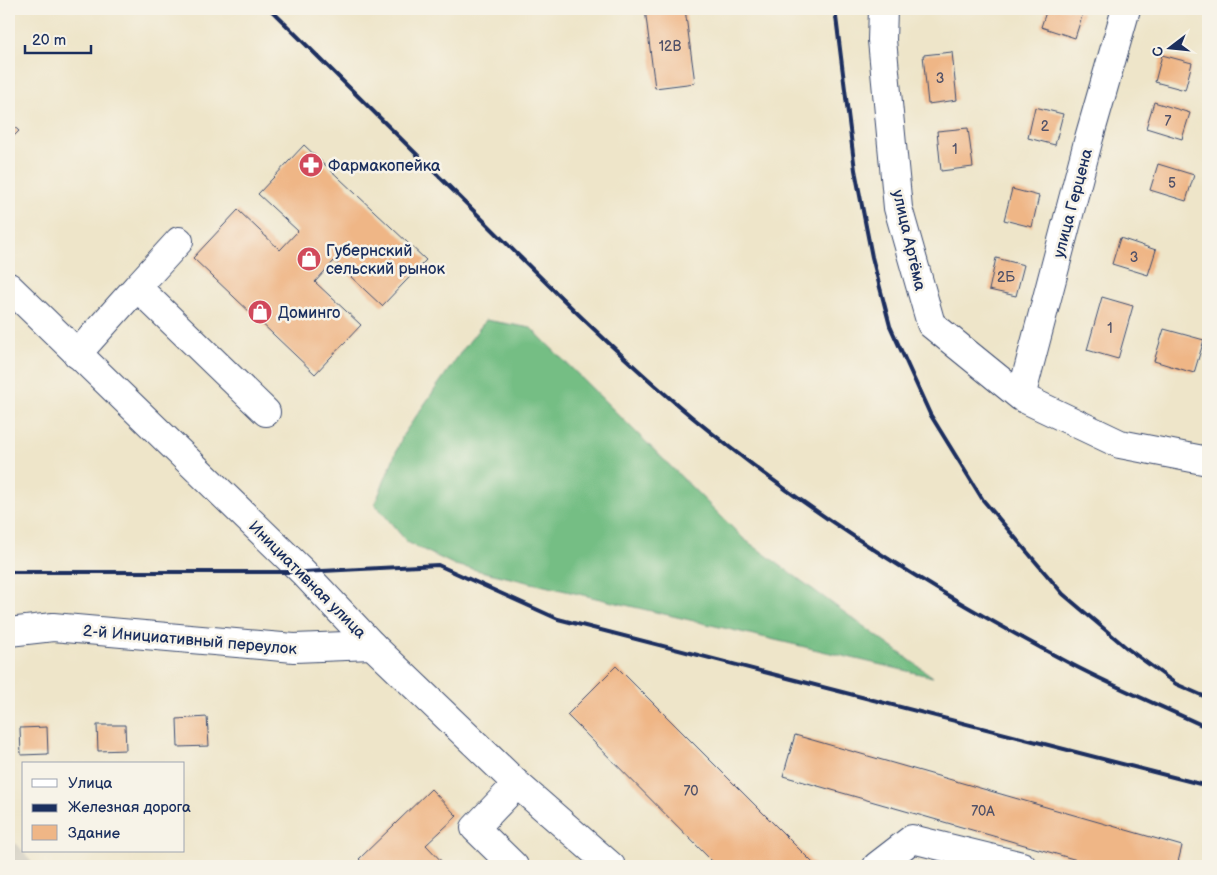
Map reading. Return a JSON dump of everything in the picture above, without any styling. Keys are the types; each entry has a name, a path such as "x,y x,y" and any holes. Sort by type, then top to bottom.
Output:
{"street":[{"name":"улица Артёма","path":"883,9 882,40 898,208 931,324 1021,397 1120,444 1208,461"},
{"name":"улица Герцена","path":"1021,397 1089,138 1126,9"},
{"path":"77,354 178,241"},
{"name":"Инициативная улица","path":"9,287 303,572 372,645 517,784 612,866"},
{"path":"137,287 266,412"},
{"name":"2-й Инициативный переулок","path":"9,632 53,628 294,648 372,645"},
{"path":"514,866 475,828 517,784"},
{"path":"877,866 912,838 1022,866"}],"shaded area":[{"path":"9,842 17,844 35,866 9,866"}],"green space":[{"path":"486,320 531,328 744,539 933,677 455,565 407,542 375,504 403,435 461,352"}],"building":[{"path":"645,9 685,9 695,83 655,88"},
{"path":"1047,9 1070,9 1083,13 1075,38 1041,27"},
{"path":"1195,9 1208,9 1208,13"},
{"path":"952,52 957,100 928,104 923,55"},
{"path":"1162,55 1192,63 1185,90 1155,82"},
{"path":"1154,102 1190,113 1182,139 1146,128"},
{"path":"1035,107 1063,114 1055,145 1028,138"},
{"path":"9,122 19,131 9,141"},
{"path":"968,128 973,167 941,171 937,131"},
{"name":"Губернский сельский рынок","path":"304,145 426,260 382,306 334,261 315,282 361,325 315,374 193,258 238,210 280,250 298,231 258,194"},
{"path":"1158,164 1194,175 1186,201 1150,190"},
{"path":"1012,189 1039,196 1032,227 1004,220"},
{"path":"1120,238 1156,250 1148,275 1112,264"},
{"path":"996,258 1024,265 1016,296 989,290"},
{"path":"1102,297 1133,306 1118,359 1087,350"},
{"path":"1164,329 1204,340 1194,373 1154,361"},
{"path":"616,666 816,866 717,866 567,715"},
{"path":"207,717 209,746 178,747 177,719"},
{"path":"97,725 125,725 126,750 98,751"},
{"path":"47,727 48,754 21,755 20,728"},
{"path":"795,735 1182,846 1177,866 1098,866 783,776"},
{"path":"431,789 457,816 426,845 446,866 366,866 359,859"}],"railway":[{"path":"270,9 587,323 665,394 736,452 828,519 876,551 973,610 1123,690 1208,728"},
{"path":"835,9 855,170 872,257 890,326 930,414 983,500 1063,594 1128,649 1176,684 1208,698"},
{"path":"9,572 303,572 438,565 558,619 1208,786"}],"place":[{"name":"Фармакопейка","path":"311,165"},
{"name":"Губернский сельский рынок","path":"309,259"},
{"name":"Доминго","path":"260,312"}]}
